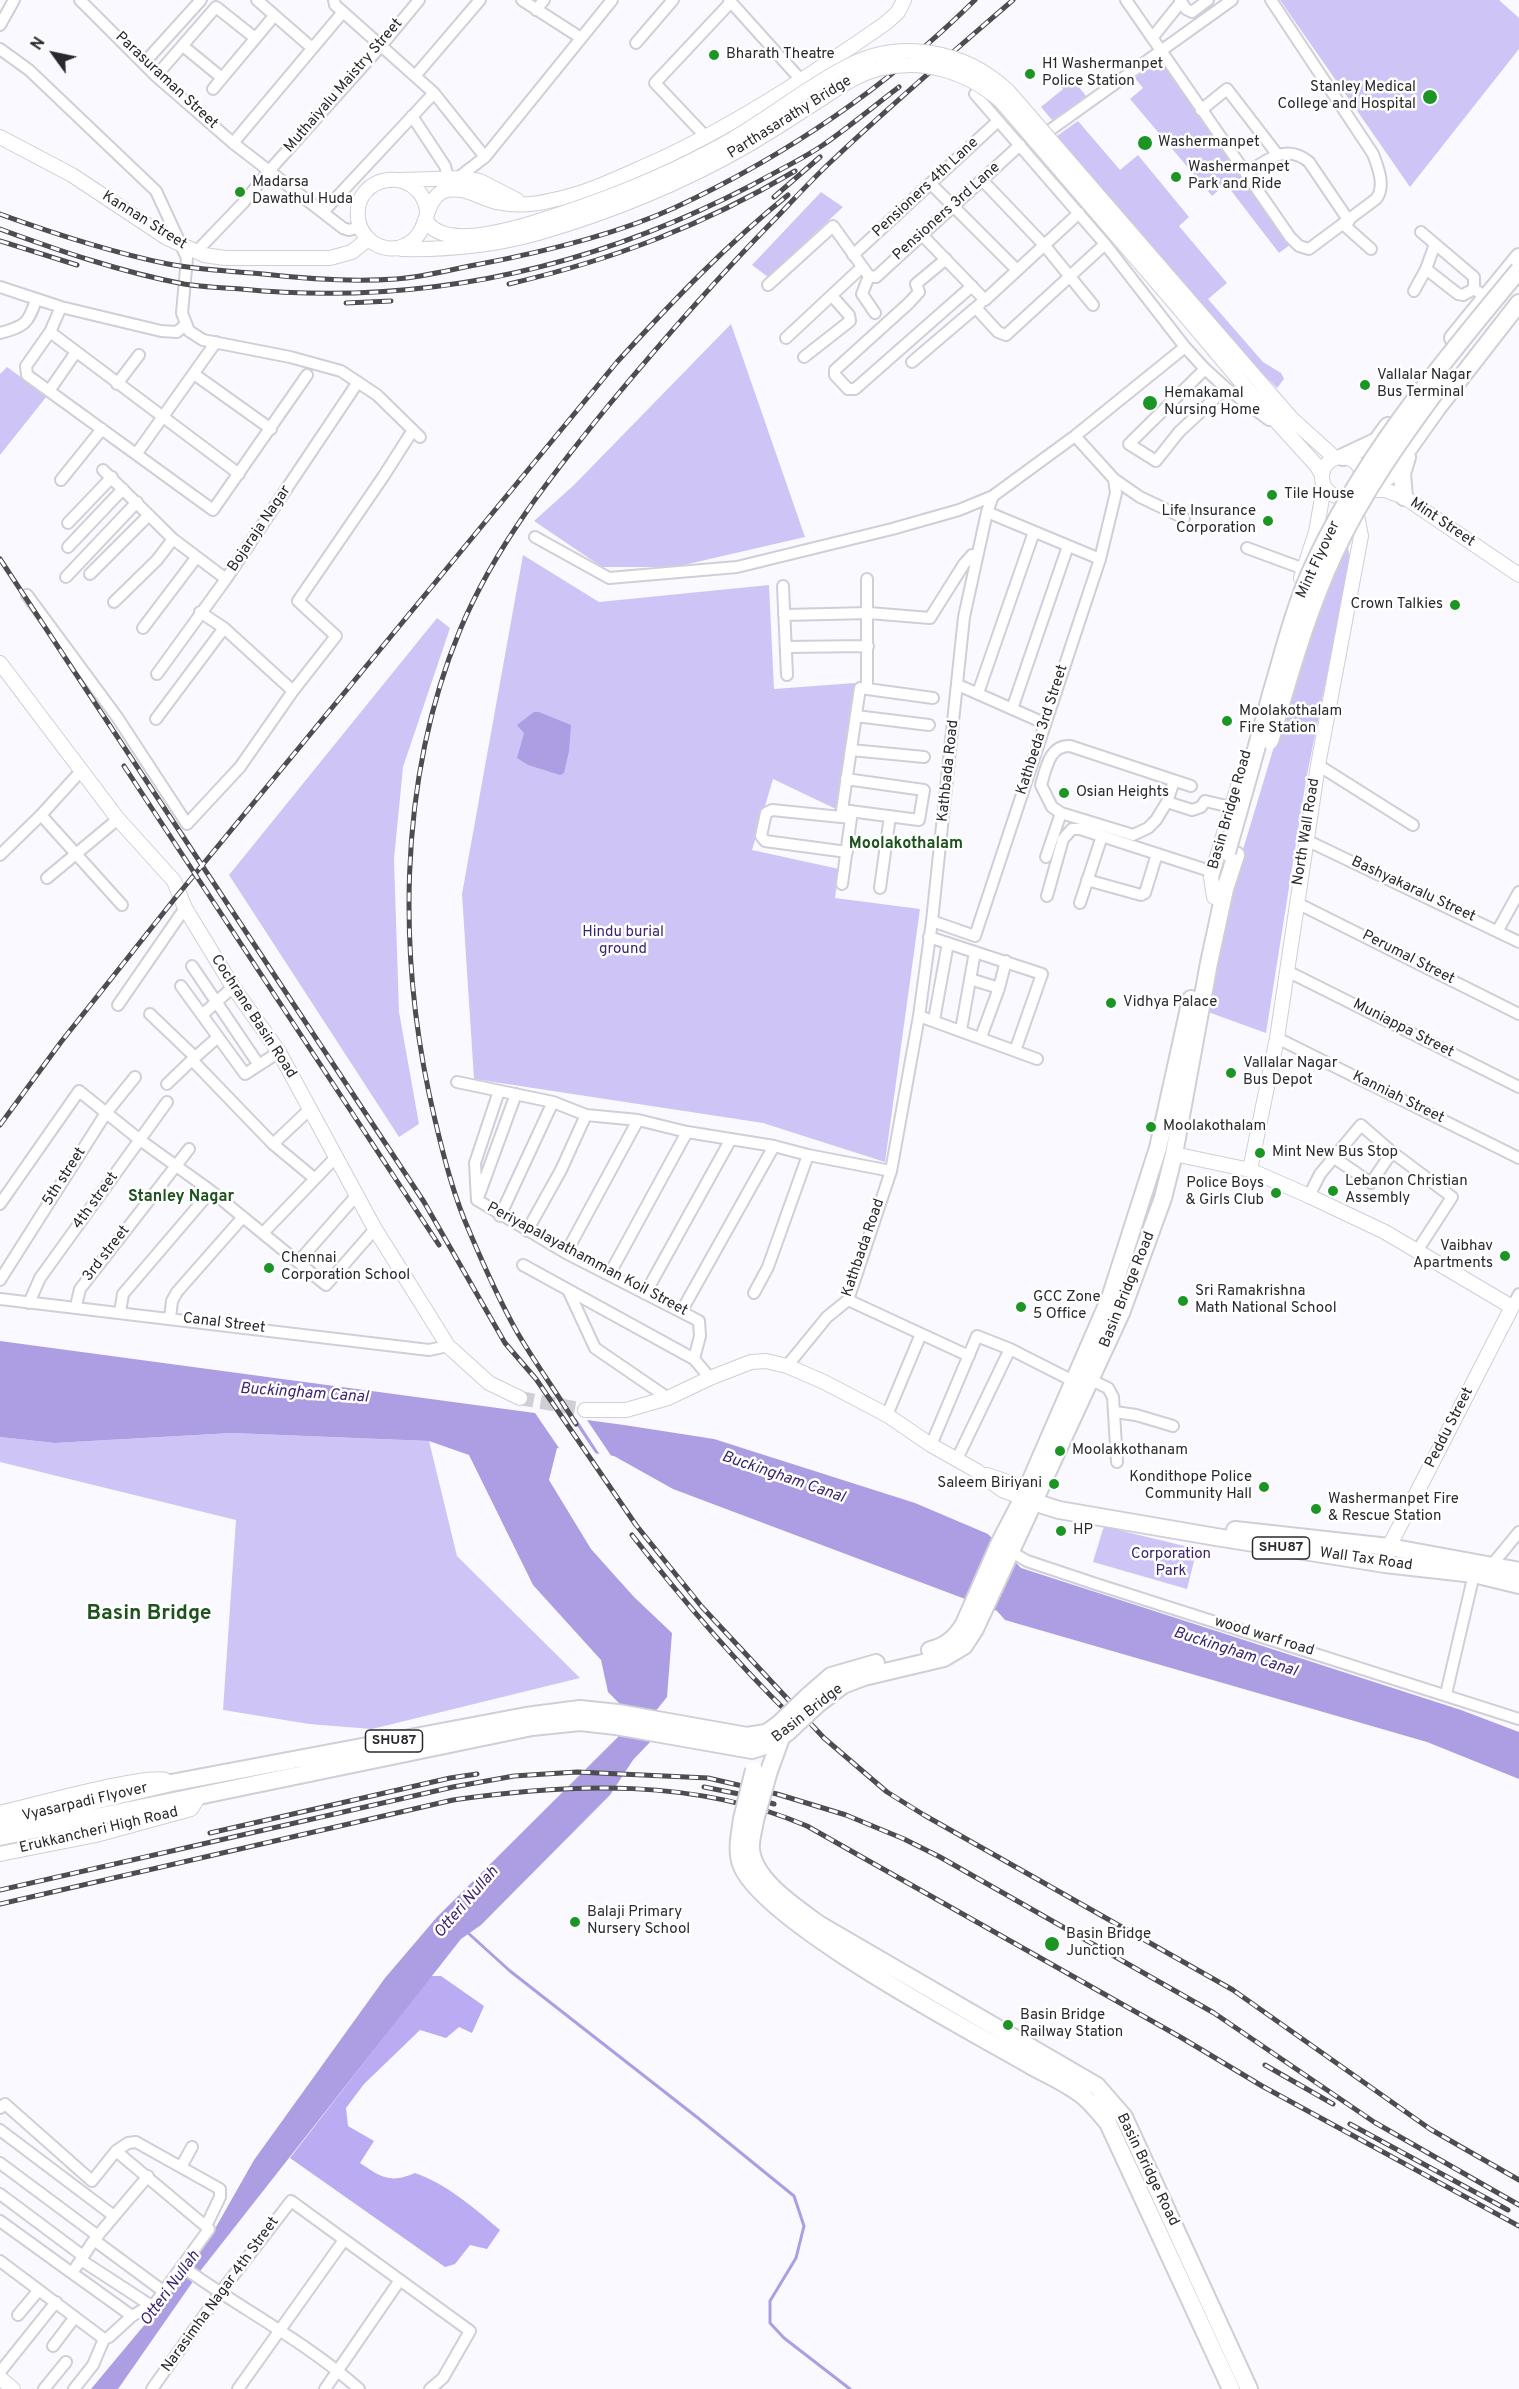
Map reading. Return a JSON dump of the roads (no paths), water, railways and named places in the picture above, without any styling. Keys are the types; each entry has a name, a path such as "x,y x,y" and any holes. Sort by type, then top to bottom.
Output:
{"main road":[{"path":"518,205 517,200 480,181 454,177 380,182 365,192 358,209 360,227 368,239 382,247 396,248 416,239 431,202 439,194 454,189 471,192 494,201 516,202 518,205 554,200 630,173 752,112 893,17 904,0"},
{"name":"Parthasarathy Bridge","path":"396,248 436,250 510,241 714,150 857,62 890,52 912,50 955,58 976,68 1008,91 1176,296"},
{"name":"Kannan Street","path":"0,137 72,175 119,208 190,250 225,258 330,258 352,252 368,239"},
{"path":"398,180 407,182 418,190 423,198 426,215"},
{"name":"Parthasarathy Bridge","path":"426,215 437,230 465,236 537,228"},
{"path":"1176,296 1291,438 1317,466 1328,492 1340,498 1358,483 1377,441 1480,293 1519,257"},
{"name":"Mint Flyover","path":"1231,872 1232,853 1288,636 1310,574 1334,525 1396,425 1519,270"},
{"name":"Mint Flyover","path":"1214,897 1232,853 1299,645 1324,578 1344,534 1386,462 1417,417 1519,286"},
{"path":"1176,296 1292,419 1339,457 1355,461 1358,483"},
{"path":"1358,483 1377,483 1389,476 1437,407 1519,303"},
{"path":"1323,481 1326,465 1377,441 1412,445"},
{"path":"1404,497 1402,474 1412,445"},
{"name":"Basin Bridge Road","path":"1031,1496 1091,1380 1113,1310 1158,1148 1214,897 1213,872 1316,532 1323,481"},
{"name":"Mint Street","path":"1358,483 1404,497 1519,575"},
{"name":"North Wall Road","path":"1250,1170 1277,1038 1318,765 1361,536 1358,483"},
{"path":"1316,532 1329,527 1353,531 1361,536"},
{"name":"Cochrane Basin Road","path":"0,663 118,819 174,881 185,908 233,987 279,1052 334,1158 448,1346 489,1383 520,1398"},
{"name":"Basin Bridge Road","path":"1113,1310 1163,1198 1174,1154 1209,963 1231,872"},
{"path":"1174,1154 1250,1170 1309,1196 1384,1232 1512,1307"},
{"name":"Peddu Street","path":"1384,1564 1389,1547 1512,1307"},
{"path":"585,1410 626,1410 668,1398 751,1362 766,1361 787,1366 824,1382 887,1415 931,1446 957,1459 1002,1490 1031,1496 1073,1381 1113,1310"},
{"name":"Wall Tax Road","path":"1031,1496 1220,1528 1389,1547 1519,1571"},
{"name":"Wall Tax Road","path":"1031,1496 1059,1510 1216,1538 1384,1564 1473,1574 1519,1585"},
{"name":"Basin Bridge","path":"662,1726 752,1750 763,1748 813,1700 831,1677 851,1669 940,1648 970,1627 1031,1496"},
{"name":"Erukkancheri High Road","path":"0,1813 130,1783 160,1778 171,1784 526,1716 580,1709 617,1719"},
{"name":"Basin Bridge","path":"617,1719 747,1736 783,1731"},
{"name":"Erukkancheri High Road","path":"0,1854 96,1835 191,1809 199,1796 532,1727 617,1719"},
{"path":"748,1820 761,1770 783,1731"},
{"path":"752,1750 761,1770"},
{"name":"Vyasarpadi Flyover","path":"0,1837 30,1824 171,1784"},
{"name":"Vyasarpadi Flyover","path":"0,1823 30,1824 199,1796"},
{"name":"Basin Bridge Road","path":"748,1820 751,1849 756,1865 786,1901 820,1925 1097,2086 1124,2117 1249,2389"},
{"name":"Basin Bridge Road","path":"748,1820 739,1848 741,1866 756,1886 781,1911 813,1935 903,1992 1083,2095 1108,2123 1231,2389"},
{"path":"0,2378 13,2389"}],"street":[{"path":"0,24 14,0"},
{"name":"Parasuraman Street","path":"80,0 156,76 233,144 346,230 360,227"},
{"path":"257,0 312,48"},
{"path":"334,0 335,5 434,93 485,157"},
{"name":"Muthaiyalu Maistry Street","path":"190,250 244,202 419,0"},
{"path":"415,76 480,0"},
{"path":"522,0 581,38"},
{"path":"536,10 544,0"},
{"path":"412,116 454,177 485,157 612,0"},
{"path":"636,43 673,0"},
{"path":"1152,38 1180,1 1188,11 1192,12 1208,0"},
{"name":"Pensioners 3rd Lane","path":"786,338 832,296 923,236 1022,147 1232,0"},
{"path":"1132,3 1160,51 1290,237 1299,246 1312,248 1367,208 1381,192 1377,164 1365,140 1271,0"},
{"path":"144,63 197,1"},
{"path":"706,137 655,83 730,1 801,80"},
{"path":"156,76 216,7 255,38"},
{"path":"233,144 343,12"},
{"path":"213,89 274,16"},
{"path":"183,46 222,78"},
{"path":"0,49 29,70 156,191 190,250 182,309 185,325 189,331 199,338 335,369 377,395 416,433 298,601 336,636 293,691 240,767 187,824 117,717 27,595"},
{"path":"1201,110 1227,90 1277,154"},
{"path":"324,212 434,93"},
{"path":"975,94 1105,244 1185,347 1205,369 1291,438"},
{"name":"Pensioners 4th Lane","path":"853,255 998,121"},
{"path":"1246,174 1277,154 1300,156 1309,162 1346,223 1371,249"},
{"path":"983,181 1045,246 1094,305"},
{"path":"931,184 1017,270"},
{"path":"912,362 985,300 1079,213"},
{"path":"768,285 834,226 868,274 862,294 875,313"},
{"path":"1421,232 1474,277 1480,293 1458,294 1426,269"},
{"path":"923,236 985,300"},
{"path":"976,308 998,332 1005,335 1105,244"},
{"path":"1414,291 1426,269 1435,244"},
{"path":"945,259 916,284 919,292 909,303 835,370 835,375 848,389 855,389 972,286"},
{"path":"0,287 61,307 162,331 177,332 185,325"},
{"path":"804,357 850,321 849,315 832,296"},
{"path":"0,333 24,325 30,318 36,300"},
{"path":"61,307 51,332 26,366 27,375 213,510 307,375"},
{"path":"51,332 162,419 239,474"},
{"path":"137,453 216,342"},
{"path":"535,537 609,578 737,567 892,530 959,510 993,496 1075,436 1185,347"},
{"path":"49,391 76,352"},
{"path":"117,384 139,355"},
{"path":"1205,369 1129,444 1156,461 1179,432 1226,388"},
{"path":"194,374 271,429"},
{"name":"Bojaraja Nagar","path":"157,674 226,579 358,382"},
{"path":"61,480 102,429"},
{"path":"1075,436 1114,479 1140,497 1184,518"},
{"path":"68,523 108,474 173,539 226,579"},
{"name":"Kathbeda 3rd Street","path":"932,921 975,936 1100,559 1116,493 1114,479"},
{"path":"68,547 123,489"},
{"name":"Kathbada Road","path":"787,1366 827,1317 848,1300 891,1171 919,1016 932,921 964,617 987,512 993,496"},
{"path":"66,577 137,502"},
{"path":"987,512 1100,559"},
{"path":"90,574 149,515"},
{"path":"978,693 1034,532"},
{"path":"114,602 157,560 173,539"},
{"path":"1012,709 1068,546"},
{"path":"1247,548 1304,569"},
{"path":"784,615 868,613 930,618 964,564 972,555 977,555"},
{"path":"143,628 196,558"},
{"path":"842,884 847,852 846,779 856,716 864,689 868,646 867,579"},
{"path":"783,586 787,675"},
{"path":"200,612 224,628 293,691"},
{"path":"156,719 224,628"},
{"path":"786,647 868,646"},
{"path":"958,685 1044,723"},
{"path":"864,689 933,698"},
{"path":"856,716 929,725"},
{"path":"1174,781 1167,802 1156,820 1148,828 1133,835 1061,813 1052,807 1041,785 1053,752 1061,746 1070,746 1191,786"},
{"path":"851,750 924,758"},
{"path":"1318,765 1413,825"},
{"path":"0,855 81,771"},
{"path":"846,779 924,790 919,820 848,813 772,810 766,813 761,836 765,841 847,852"},
{"path":"1167,802 1192,810 1201,807 1205,801 1231,807"},
{"path":"1046,856 1061,813"},
{"path":"41,815 122,905"},
{"path":"880,888 890,816"},
{"path":"47,878 118,819"},
{"path":"1047,896 1063,839 1072,830 1080,829 1213,872"},
{"path":"1080,903 1102,836"},
{"name":"Bashyakaralu Street","path":"1306,840 1519,942"},
{"path":"1087,880 1141,895 1145,893 1157,854"},
{"path":"1498,930 1519,892"},
{"name":"Perumal Street","path":"1296,903 1519,1014"},
{"path":"118,1005 185,908"},
{"path":"929,937 1042,974 1015,1051"},
{"path":"934,1020 948,943"},
{"path":"961,1030 975,952"},
{"path":"981,1037 1006,961"},
{"path":"192,966 259,1065"},
{"name":"Muniappa Street","path":"1287,971 1519,1087"},
{"path":"970,979 999,988"},
{"path":"181,986 245,1074 279,1052"},
{"path":"202,1015 233,987"},
{"path":"150,1014 273,1144 314,1178"},
{"path":"919,1016 1037,1059"},
{"path":"167,1084 218,1037"},
{"name":"Kanniah Street","path":"1277,1038 1519,1158"},
{"name":"5th street","path":"0,1281 106,1113 135,1077"},
{"path":"458,1082 553,1102 586,1115 638,1120 687,1132 774,1146 891,1171"},
{"name":"Periyapalayathamman Koil Street","path":"499,1090 475,1163 477,1200 500,1216 566,1253 699,1321 700,1336 694,1359"},
{"path":"0,1204 79,1091 140,1140 211,1191 326,1286 375,1229"},
{"path":"477,1200 516,1094"},
{"name":"4th street","path":"29,1302 40,1278 167,1102"},
{"path":"500,1216 553,1102"},
{"path":"273,1144 310,1109"},
{"path":"527,1231 561,1170 586,1115"},
{"path":"566,1253 638,1120"},
{"path":"1309,1196 1320,1174 1361,1125 1392,1152 1452,1197 1417,1251"},
{"path":"609,1275 687,1132"},
{"path":"645,1294 731,1139"},
{"path":"681,1312 774,1146"},
{"name":"3rd street","path":"76,1306 81,1289 189,1149"},
{"path":"1333,1157 1371,1183 1392,1152"},
{"path":"754,1293 768,1268 808,1155"},
{"path":"262,1233 334,1158"},
{"path":"120,1312 123,1294 211,1191"},
{"path":"298,1262 356,1196"},
{"path":"170,1318 172,1301 177,1292 243,1217"},
{"path":"523,1265 694,1359 710,1378"},
{"path":"569,1292 595,1348 668,1398"},
{"name":"Peddu Street","path":"1512,1307 1519,1294"},
{"name":"Canal Street","path":"0,1299 76,1306 429,1350 448,1346"},
{"path":"848,1300 969,1356"},
{"path":"887,1415 921,1334"},
{"path":"931,1446 977,1335 1073,1381"},
{"path":"957,1459 1010,1349"},
{"path":"1091,1380 1108,1388 1113,1397 1117,1462"},
{"path":"1114,1412 1136,1415 1173,1426"},
{"path":"1491,1566 1519,1532"},
{"name":"wood warf road","path":"1006,1548 1027,1561 1519,1719"},
{"path":"1446,1694 1473,1574"},
{"path":"0,2108 6,2104 92,2181 116,2151 128,2143 136,2142 220,2189 220,2197 206,2226"},
{"path":"0,2130 114,2216"},
{"path":"181,2167 192,2147"},
{"path":"74,2389 93,2365 104,2339 132,2316 156,2302 183,2268 209,2229 116,2151"},
{"path":"0,2163 163,2291"},
{"path":"72,2273 96,2238 148,2176"},
{"path":"0,2194 82,2258 150,2305"},
{"name":"Narasimha Nagar 4th Street","path":"152,2389 220,2293 291,2201 344,2240"},
{"path":"0,2221 132,2316"},
{"path":"238,2389 344,2240 470,2331 443,2378 430,2389"},
{"path":"1,2265 56,2302 104,2339"},
{"path":"183,2268 280,2330 338,2370 359,2389"},
{"path":"325,2389 400,2280"},
{"path":"18,2315 39,2290"},
{"path":"0,2372 56,2302"},
{"path":"53,2346 75,2317"},
{"path":"44,2389 66,2362"}],"water":[{"path":"534,712 571,725 569,751 564,773 560,775 528,765 517,758 524,733 517,725"},
{"path":"0,1341 714,1439 915,1503 988,1534 1021,1568 1461,1710 1519,1732 1519,1779 1427,1742 1005,1620 997,1611 673,1489 614,1456 557,1448 549,1480 591,1549 634,1597 672,1633 667,1697 655,1712 652,1740 633,1760 610,1795 481,1925 461,1939 201,2270 118,2389 91,2389 156,2311 212,2234 254,2160 385,1978 437,1917 618,1737 621,1705 608,1692 601,1660 533,1585 469,1455 429,1441 232,1433 55,1443 0,1437"}],"waterway":[{"path":"467,1932 510,1971 794,2196 804,2226 796,2258 770,2301 770,2323 784,2338 850,2389"}],"tunnel":[{"path":"520,1398 585,1410"}],"railway":[{"path":"0,214 83,242 168,264 330,280 406,278 525,255 602,235 651,218 716,188 756,166 834,117 871,90 942,31 975,0"},
{"path":"576,1424 517,1332 470,1233 446,1163 423,1060 414,998 410,936 410,873 414,810 424,748 439,688 460,630 490,569 545,485 608,406 712,286 813,179 901,97 1013,0"},
{"path":"0,229 114,267 191,285 308,293 375,292 440,286 504,275 567,260 630,239 691,214 797,161 842,131 899,87"},
{"path":"774,197 820,157"},
{"path":"509,284 585,264 657,239 726,208 795,171"},
{"path":"0,1125 61,1042 176,897 617,362 700,275 788,195"},
{"path":"0,241 77,265"},
{"path":"346,303 391,301"},
{"path":"0,559 424,1202 505,1343 536,1379 636,1525 702,1607 824,1738 887,1792 1233,1990 1430,2129 1519,2180"},
{"path":"124,766 439,1245"},
{"path":"632,1535 708,1628 790,1715"},
{"path":"0,1890 453,1787 514,1776 577,1772 708,1778 777,1794 846,1815 940,1857 1214,2013 1374,2122 1519,2205"},
{"path":"210,1833 450,1778 477,1774"},
{"path":"704,1787 774,1804"},
{"path":"0,1904 453,1800 497,1794 587,1788 677,1792 721,1799 764,1810 807,1826 1182,2038 1262,2086 1519,2226"},
{"path":"1265,2065 1333,2104"},
{"path":"1350,2124 1508,2210"}],"place":[{"name":"Bharath Theatre","path":"714,55"},
{"name":"H1 Washermanpet Police Station","path":"1030,74"},
{"name":"Stanley Medical College and Hospital","path":"1430,97"},
{"name":"Washermanpet","path":"1145,143"},
{"name":"Washermanpet Park and Ride","path":"1176,177"},
{"name":"Madarsa Dawathul Huda","path":"240,192"},
{"name":"Vallalar Nagar Bus Terminal","path":"1365,385"},
{"name":"Hemakamal Nursing Home","path":"1150,403"},
{"name":"Tile House","path":"1272,495"},
{"name":"Life Insurance Corporation","path":"1268,521"},
{"name":"Crown Talkies","path":"1455,605"},
{"name":"Moolakothalam Fire Station","path":"1227,721"},
{"name":"Osian Heights","path":"1064,793"},
{"name":"Vidhya Palace","path":"1111,1003"},
{"name":"Vallalar Nagar Bus Depot","path":"1231,1073"},
{"name":"Moolakothalam","path":"1151,1127"},
{"name":"Mint New Bus Stop","path":"1260,1153"},
{"name":"Lebanon Christian Assembly","path":"1333,1191"},
{"name":"Police Boys & Girls Club","path":"1276,1193"},
{"name":"Vaibhav Apartments","path":"1505,1256"},
{"name":"Chennai Corporation School","path":"269,1268"},
{"name":"Sri Ramakrishna Math National School","path":"1183,1301"},
{"name":"GCC Zone 5 Office","path":"1021,1307"},
{"name":"Moolakkothanam","path":"1060,1451"},
{"name":"Saleem Biriyani","path":"1054,1484"},
{"name":"Kondithope Police Community Hall","path":"1264,1487"},
{"name":"Washermanpet Fire & Rescue Station","path":"1316,1509"},
{"name":"HP","path":"1061,1531"},
{"name":"Balaji Primary Nursery School","path":"575,1922"},
{"name":"Basin Bridge Junction","path":"1052,1944"},
{"name":"Basin Bridge Railway Station","path":"1008,2025"}],"district":[{"name":"Moolakothalam","path":"906,845"},
{"name":"Stanley Nagar","path":"181,1198"},
{"name":"Basin Bridge","path":"149,1615"}],"park label":[{"name":"Hindu burial ground","path":"623,942"},
{"name":"Corporation Park","path":"1171,1564"}],"water label":[{"name":"Buckingham Canal","path":"304,1394"},
{"name":"Buckingham Canal","path":"783,1478"},
{"name":"Buckingham Canal","path":"1235,1653"},
{"name":"Otteri Nullah","path":"467,1903"},
{"name":"Otteri Nullah","path":"171,2289"}]}
